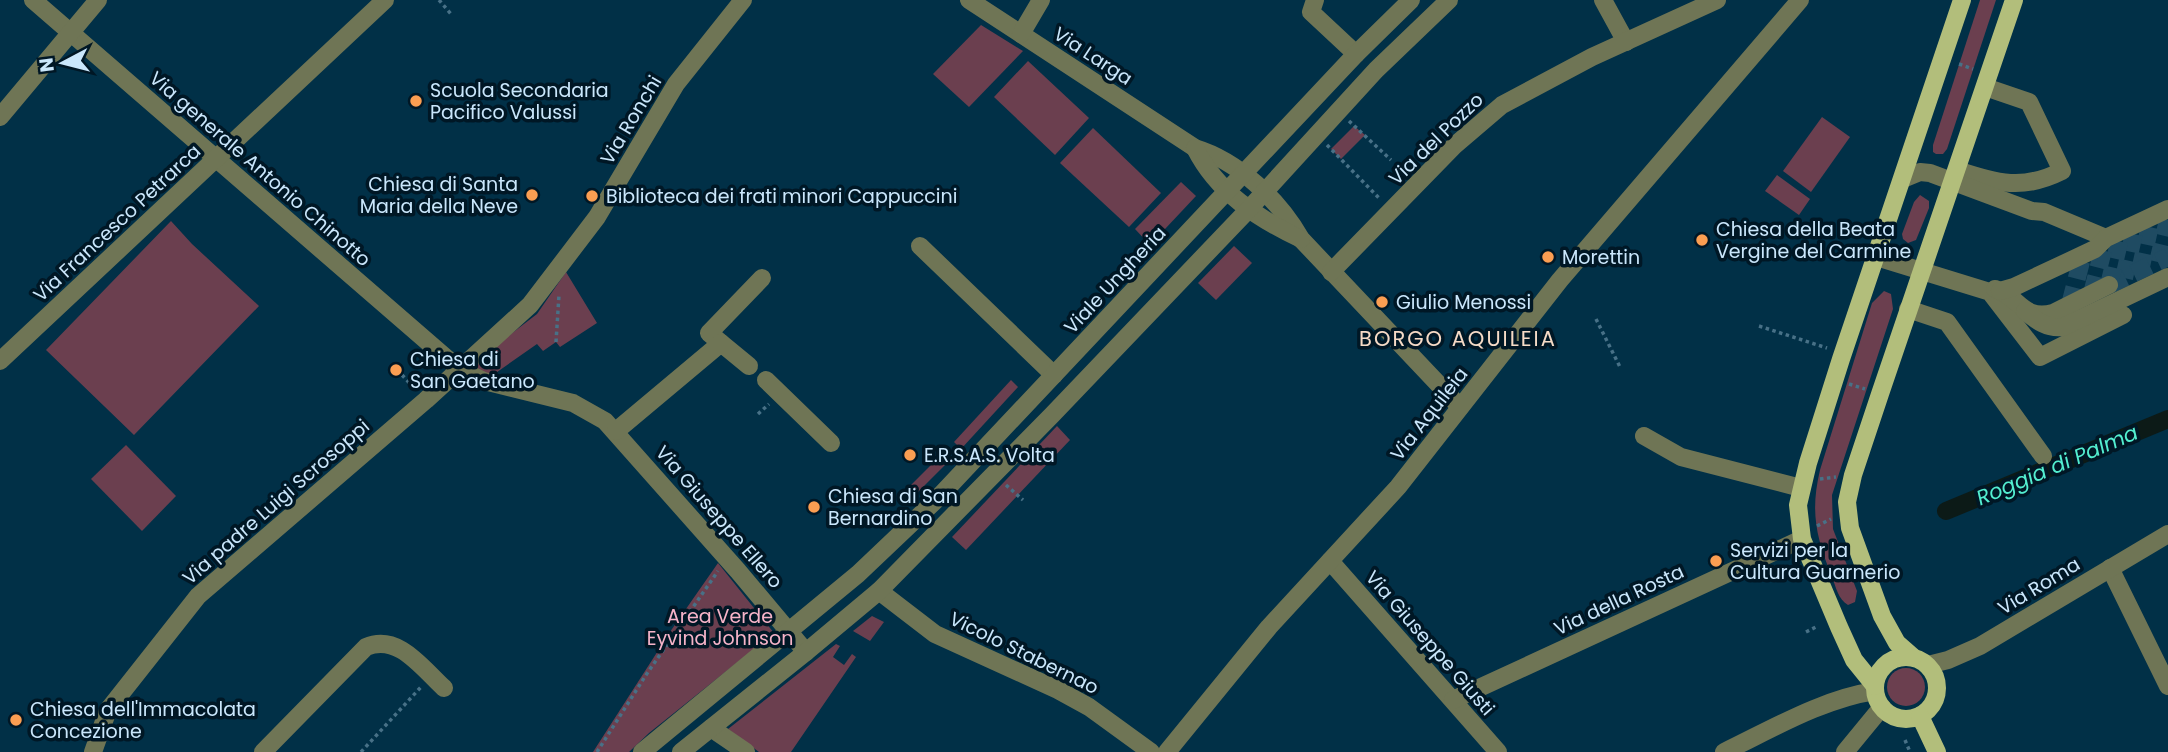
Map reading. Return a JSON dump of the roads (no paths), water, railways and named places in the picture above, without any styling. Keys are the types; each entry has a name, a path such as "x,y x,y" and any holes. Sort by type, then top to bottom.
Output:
{"main road":[{"path":"1962,0 1841,359 1798,505 1854,660 1888,713 1903,719 1920,716 1928,711 1938,693 1934,673 1897,643 1882,616 1847,512 1853,475 2014,0"},
{"path":"1877,695 1877,675 1892,660 1902,656 1920,661"},
{"path":"1920,716 1929,730 1937,752"}],"street":[{"name":"Via generale Antonio Chinotto","path":"33,0 459,369 484,381 573,403 591,412 616,431"},
{"path":"0,117 98,0"},
{"name":"Via Francesco Petrarca","path":"0,361 385,0"},
{"name":"Via Ronchi","path":"459,369 530,305 561,265 597,217 676,84 743,0"},
{"name":"Via Larga","path":"969,0 1195,148 1211,153 1243,174"},
{"path":"1021,34 1041,0"},
{"path":"1315,0 1311,12 1356,54"},
{"name":"Viale Ungheria","path":"642,752 858,574 937,499 1356,54 1411,0"},
{"path":"681,752 879,591 995,475 1248,210 1385,61 1449,0"},
{"path":"1603,0 1626,42"},
{"name":"Via del Pozzo","path":"1331,272 1454,145 1502,105 1592,57 1717,0"},
{"name":"Via Aquileia","path":"1167,752 1269,627 1398,488 1560,280 1793,3"},
{"path":"1903,179 1920,172 1955,175 1995,183 2042,181 2063,171 2029,102 1985,87"},
{"name":"Via Larga","path":"1195,148 1203,163 1227,191"},
{"path":"1243,174 1292,223 1301,240 1460,407"},
{"path":"1955,175 2098,238"},
{"path":"1227,191 1264,221 1301,240"},
{"path":"1961,282 1988,282 2007,278 2168,209"},
{"path":"2000,291 2095,249 2098,238"},
{"path":"920,246 1054,375"},
{"path":"1876,257 2000,291 2043,324 2056,328 2168,277"},
{"path":"748,366 709,333 762,278"},
{"path":"1961,282 1990,292 2040,357 2123,315"},
{"path":"2025,311 2037,314 2053,313 2109,285"},
{"path":"1908,309 1947,322 2043,457"},
{"path":"616,431 722,343"},
{"name":"Via padre Luigi Scrosoppi","path":"93,752 108,710 198,596 459,369"},
{"path":"766,380 831,443"},
{"path":"1033,398 1052,415"},
{"name":"Via Giuseppe Ellero","path":"616,431 789,632"},
{"path":"1644,436 1681,457 1801,488"},
{"name":"Via della Rosta","path":"1453,700 1809,533"},
{"name":"Via Roma","path":"1920,661 1948,660 1980,646 2168,534"},
{"name":"Via Giuseppe Giusti","path":"1330,561 1499,752"},
{"path":"2110,568 2168,686"},
{"name":"Vicolo Stabernao","path":"879,591 935,634 1089,707 1151,752"},
{"path":"789,632 806,652"},
{"path":"263,752 366,647 376,643 396,645 444,688"},
{"path":"1724,752 1826,704 1845,697 1877,695"},
{"path":"1845,752 1877,695"},
{"path":"711,728 746,752"}],"waterway":[{"name":"Roggia di Palma","path":"1946,511 2168,419"}],"tunnel":[{"path":"2140,271 2152,216"},
{"path":"2158,262 2168,220"},
{"path":"2124,278 2136,224"},
{"path":"2109,285 2122,230"},
{"path":"2092,294 2106,238"},
{"path":"2070,305 2083,254"},
{"path":"2109,285 2168,257"}],"place":[{"name":"Scuola Secondaria Pacifico Valussi","path":"416,101"},
{"name":"Chiesa di Santa Maria della Neve","path":"532,195"},
{"name":"Biblioteca dei frati minori Cappuccini","path":"592,196"},
{"name":"Chiesa della Beata Vergine del Carmine","path":"1702,240"},
{"name":"Morettin","path":"1548,257"},
{"name":"Giulio Menossi","path":"1382,302"},
{"name":"Chiesa di San Gaetano","path":"396,370"},
{"name":"E.R.S.A.S. Volta","path":"910,455"},
{"name":"Chiesa di San Bernardino","path":"814,507"},
{"name":"Servizi per la Cultura Guarnerio","path":"1716,561"},
{"name":"Chiesa dell'Immacolata Concezione","path":"16,720"}],"district":[{"name":"BORGO AQUILEIA","path":"1458,338"}],"park label":[{"name":"Area Verde Eyvind Johnson","path":"720,627"}]}
